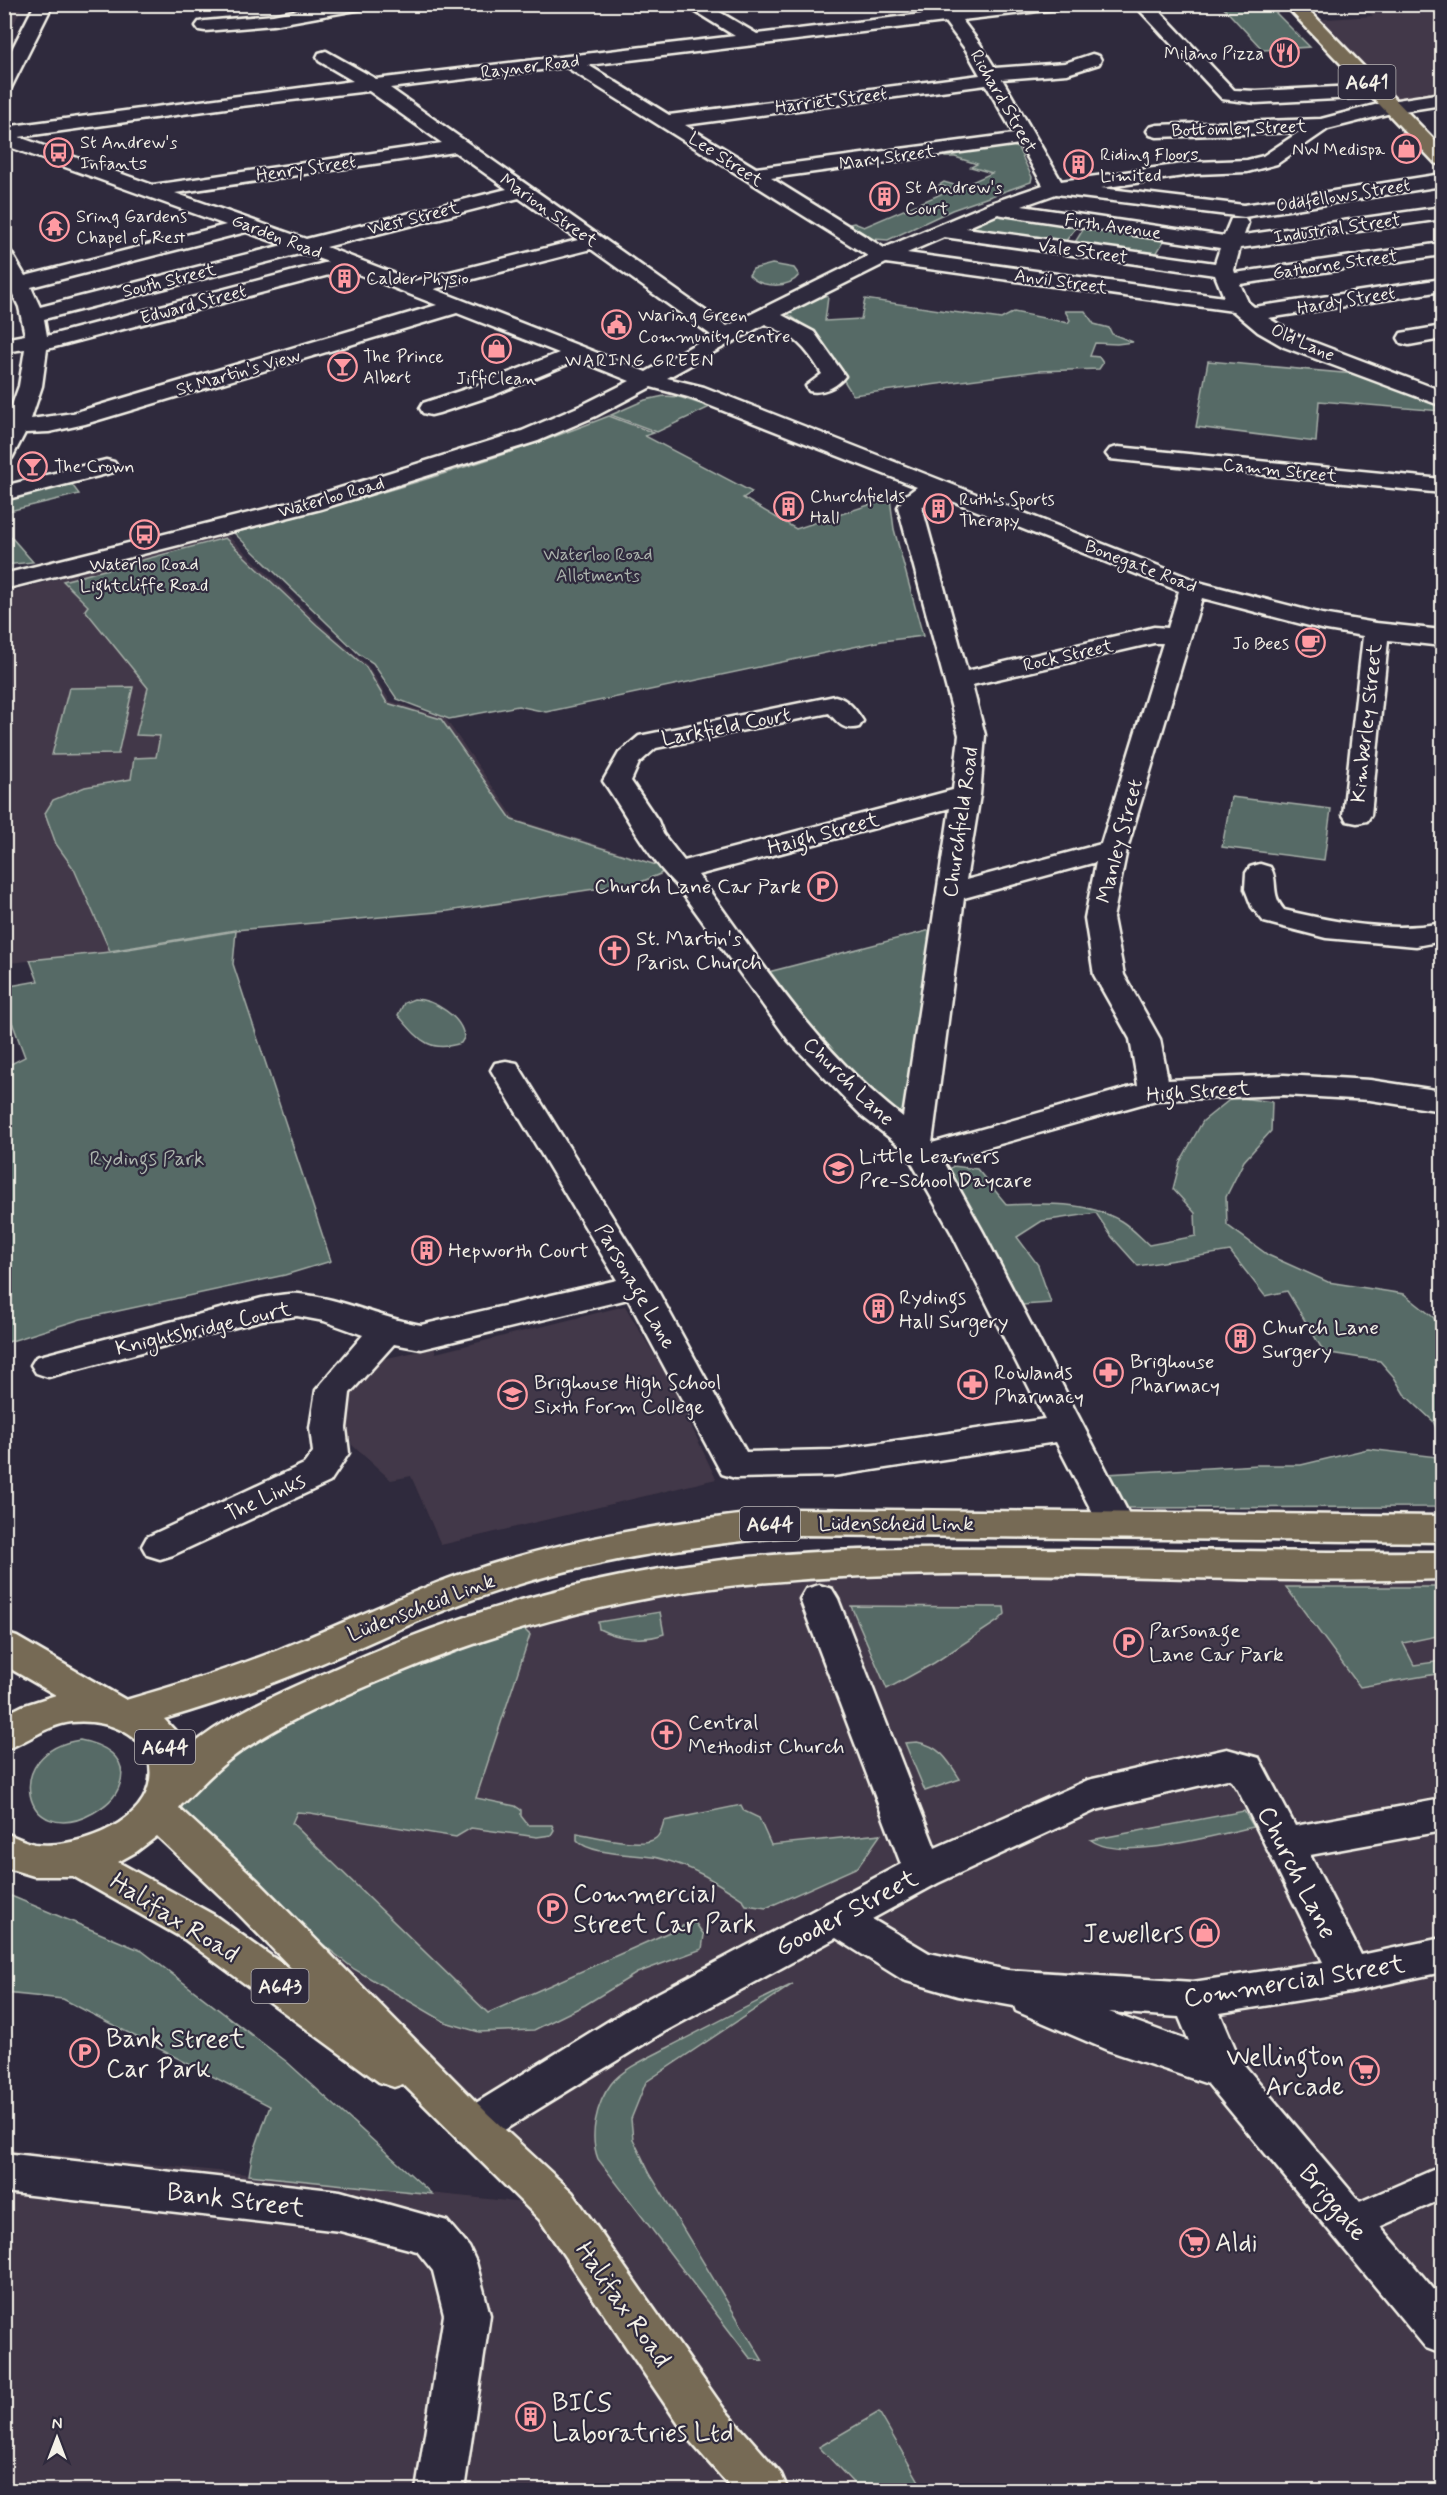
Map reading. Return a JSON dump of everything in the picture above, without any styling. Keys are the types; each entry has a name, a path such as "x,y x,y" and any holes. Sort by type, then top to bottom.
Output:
{"main road":[{"name":"A641","path":"1293,4 1390,107 1443,159"},
{"name":"Lüdenscheid Link","path":"120,1712 218,1689 472,1585 556,1559 713,1529 797,1522 1443,1528"},
{"name":"Lüdenscheid Link","path":"161,1803 224,1743 297,1703 401,1655 483,1627 594,1596 698,1576 794,1566 953,1562 1443,1566"},
{"name":"A644","path":"4,1647 150,1728 165,1748 170,1771 161,1803"},
{"name":"A644","path":"4,1735 20,1723 50,1711 82,1706 120,1712"},
{"name":"Halifax Road","path":"6,1851 31,1859 54,1861 78,1859 109,1849 136,1833 161,1803 242,1892 473,2127 556,2206 707,2424 764,2490"},
{"name":"Halifax Road","path":"78,1859 199,1927 473,2127"}],"street":[{"path":"4,84 44,4"},
{"path":"205,26 240,18 273,20 362,4"},
{"path":"692,4 755,40"},
{"path":"928,4 949,16"},
{"name":"Rayner Road","path":"4,133 372,85 1056,4"},
{"path":"1143,4 1229,94 1256,97 1376,91"},
{"name":"Richard Street","path":"949,16 974,48 992,77 1055,188"},
{"name":"Marion Street","path":"326,57 372,85 726,335"},
{"name":"Harriet Street","path":"668,121 1068,68 1092,60"},
{"name":"Lee Street","path":"569,61 883,256"},
{"path":"1055,188 1171,172 1247,166 1270,160 1321,125 1390,107 1443,99"},
{"name":"Bottomley Street","path":"1171,172 1155,125 1321,125"},
{"name":"Garden Road","path":"4,138 305,246 575,354 648,380"},
{"name":"Mary Street","path":"750,175 1025,138"},
{"name":"Henry Street","path":"154,190 458,146"},
{"path":"1245,310 1225,275 1231,243 1244,211 1247,166"},
{"name":"Oddfellows Street","path":"1055,188 1244,211 1443,180"},
{"name":"Waterloo Road","path":"4,582 292,509 530,435 588,411 726,335 883,256 996,208 1055,188"},
{"name":"West Street","path":"305,246 522,191"},
{"name":"Firth Avenue","path":"996,208 1231,243"},
{"name":"Industrial Street","path":"1231,243 1443,213"},
{"path":"4,453 17,427 27,396 37,342 33,315 10,270 249,225"},
{"name":"Vale Street","path":"943,231 1225,275"},
{"path":"413,288 594,242"},
{"name":"South Street","path":"33,315 305,246"},
{"name":"Gathorne Street","path":"1225,275 1443,249"},
{"name":"Anvil Street","path":"883,256 1245,310"},
{"name":"Edward Street","path":"4,346 37,342 350,264"},
{"name":"Hardy Street","path":"1245,310 1443,285"},
{"name":"St Martin's View","path":"17,427 49,425 77,419 456,306"},
{"name":"Old Lane","path":"1245,310 1292,342 1443,399"},
{"path":"764,316 802,331 813,341 834,376 817,386"},
{"path":"1409,338 1443,333"},
{"path":"431,408 486,390 575,354"},
{"name":"Bonegate Road","path":"648,380 696,392 1193,588 1321,621 1376,631 1443,638"},
{"path":"4,401 27,396"},
{"name":"Camm Street","path":"1118,454 1443,486"},
{"path":"4,493 106,467"},
{"name":"Churchfield Road","path":"920,1148 950,893 966,795 972,735 910,507 914,500 936,485"},
{"name":"Manley Street","path":"1155,1090 1145,1039 1108,975 1099,918 1113,849 1193,588"},
{"name":"Kimberley Street","path":"1357,814 1376,631"},
{"name":"Rock Street","path":"957,681 1154,636 1179,637"},
{"name":"Larkfield Court","path":"680,872 668,861 649,835 644,821 617,781 622,768 638,747 648,742 837,706"},
{"name":"Haigh Street","path":"680,872 966,795"},
{"path":"950,893 1113,849"},
{"name":"Church Lane","path":"680,872 710,909 800,1035 874,1110 920,1148 967,1232 1116,1524"},
{"path":"1260,873 1259,889 1266,907 1274,916 1326,930 1416,937 1443,932"},
{"name":"Parsonage Lane","path":"506,1070 638,1286 735,1465 833,1463 1068,1428"},
{"name":"High Street","path":"920,1148 1155,1090 1284,1085 1370,1090 1443,1101"},
{"name":"Knightsbridge Court","path":"48,1365 262,1309 297,1305 329,1311 386,1331 421,1337 638,1286"},
{"name":"The Links","path":"160,1546 317,1473 331,1453 328,1428 333,1390 386,1331"},
{"path":"819,1599 924,1870"},
{"name":"Gooder Street","path":"473,2127 645,2021 924,1870 1088,1796 1227,1764 1245,1769"},
{"name":"Church Lane","path":"1245,1769 1350,1975"},
{"path":"1284,1845 1443,1815"},
{"name":"Commercial Street","path":"837,1918 918,1968 1007,1988 1193,2000 1350,1975 1443,1955"},
{"path":"1007,1988 1122,2037 1223,2071"},
{"name":"Briggate","path":"1193,2000 1223,2071 1443,2333"},
{"name":"Bank Street","path":"4,2172 340,2211 431,2235 453,2262 467,2314 440,2490"},
{"path":"1352,2223 1443,2182"}],"shaded area":[{"path":"4,5 23,5 5,42"},
{"path":"1363,5 1442,5 1442,95 1389,101 1312,20 1373,16"},
{"path":"226,534 320,624 368,666 390,701 445,718 515,819 670,868 662,875 641,883 469,909 236,931 110,952 9,963 5,958 5,593"},
{"name":"Brighouse High School Sixth Form College","path":"625,1306 671,1383 716,1479 441,1545 411,1476 391,1480 352,1445 340,1407 373,1361 434,1348 436,1353"},
{"path":"1442,1566 1442,2490 5,2490 4,2149 555,2206 156,1811 401,1655 698,1576"}],"green space":[{"path":"1221,5 1268,5 1310,47 1263,50"},
{"path":"1010,145 1018,148 1032,177 1031,182 952,210 888,240 873,239 849,224 854,223 864,227 953,189 939,185 944,182 961,187 992,173 971,167 977,164 955,157 945,157 945,154"},
{"path":"995,213 1078,225 1065,242 962,227"},
{"path":"1084,228 1165,239 1155,256 1074,244"},
{"path":"772,264 794,268 799,275 789,283 774,285 760,282 749,275 753,269"},
{"path":"823,294 828,297 825,321 861,319 865,299 1001,319 1014,312 1068,323 1070,320 1065,311 1085,311 1094,324 1109,328 1112,334 1133,342 1095,343 1090,356 1099,357 1103,363 1099,369 1038,371 853,395 814,333 787,313"},
{"path":"1208,361 1366,375 1442,406 1442,411 1319,401 1316,442 1196,427"},
{"path":"664,396 679,397 710,407 657,432 611,415 645,400"},
{"name":"Waterloo Road Allotments","path":"609,416 654,433 645,436 752,492 743,498 796,529 890,498 894,529 923,636 882,641 546,712 518,706 449,719 397,699 373,663 359,654 234,533 423,480 517,450"},
{"path":"70,482 79,494 5,512 8,498"},
{"path":"5,530 33,562 5,565"},
{"path":"225,538 317,625 366,667 387,703 441,719 512,820 666,868 660,874 641,882 448,911 235,930 110,951 74,869 56,844 45,813 53,800 85,787 131,779 134,758 156,757 160,736 136,735 148,688 85,610 88,606 63,581"},
{"path":"133,687 118,754 52,755 69,688"},
{"path":"1231,797 1331,809 1324,860 1222,847"},
{"path":"946,926 915,1142 757,975"},
{"name":"Rydings Park","path":"236,931 233,964 331,1261 285,1275 81,1319 5,1343 5,1067 25,1057 9,1014 5,1014 5,987 38,981 30,960 110,952"},
{"path":"414,999 430,1002 453,1016 462,1030 464,1038 461,1043 450,1046 432,1045 418,1037 398,1015 404,1003"},
{"path":"1233,1097 1272,1102 1271,1131 1244,1161 1226,1197 1227,1225 1268,1255 1328,1282 1404,1294 1433,1317 1442,1333 1442,1507 1121,1508 1107,1474 1258,1465 1301,1465 1368,1449 1437,1457 1440,1437 1433,1421 1404,1394 1394,1377 1380,1361 1324,1352 1287,1291 1265,1296 1230,1251 1138,1266 1112,1237 1096,1213 1042,1221 1017,1237 1038,1265 1051,1303 1022,1305 1011,1295 947,1172 953,1166 977,1169 1007,1205 1065,1205 1108,1214 1125,1223 1149,1245 1196,1236 1195,1213 1173,1189 1180,1162 1203,1121"},
{"path":"1286,1587 1442,1587 1442,1635 1403,1643 1414,1665 1442,1661 1442,1673 1360,1687"},
{"path":"851,1606 1004,1607 1005,1614 934,1663 887,1689"},
{"path":"660,1612 664,1634 657,1636 623,1637 599,1629 598,1622"},
{"path":"525,1630 530,1635 476,1798 515,1806 521,1810 521,1816 528,1825 552,1825 554,1830 551,1835 537,1837 471,1828 456,1837 297,1812 292,1823 488,2013 694,1921 704,1935 702,1949 637,1973 585,2005 534,2030 479,2032 445,2022 354,1969 265,1898 175,1807 193,1784 299,1712 472,1638"},
{"path":"80,1740 112,1753 121,1766 120,1784 110,1801 93,1813 69,1822 50,1820 37,1810 30,1795 31,1778 38,1762 55,1748"},
{"path":"917,1742 938,1750 960,1779 925,1791 905,1743"},
{"path":"741,1805 744,1811 759,1818 771,1845 881,1834 858,1867 766,1908 746,1905 742,1899 702,1874 681,1865 658,1858 592,1849 577,1840 577,1833 618,1841 650,1841 659,1834 664,1821"},
{"path":"1244,1811 1254,1827 1170,1845 1124,1849 1105,1846 1091,1840"},
{"path":"4,1893 142,1951 287,2062 432,2194 249,2175 252,2157 270,2106 63,1999 5,1993"},
{"path":"793,1984 646,2082 631,2119 633,2139 650,2174 763,2361 750,2358 598,2159 594,2130 601,2101 611,2084 622,2073"},
{"path":"879,2412 924,2490 860,2490 819,2447"}],"place":[{"name":"Milano Pizza","path":"1285,53"},
{"name":"NW Medispa","path":"1406,149"},
{"name":"St Andrew's Infants","path":"59,152"},
{"name":"Riding Floors Limited","path":"1079,164"},
{"name":"St Andrew's Court","path":"884,197"},
{"name":"Sring Gardens Chapel of Rest","path":"55,226"},
{"name":"Calder Physio","path":"345,278"},
{"name":"Waring Green Community Centre","path":"617,325"},
{"name":"JiffiClean","path":"496,349"},
{"name":"The Prince Albert","path":"342,366"},
{"name":"The Crown","path":"33,466"},
{"name":"Churchfields Hall","path":"789,506"},
{"name":"Ruth's Sports Therapy","path":"938,509"},
{"name":"Waterloo Road Lightcliffe Road","path":"144,535"},
{"name":"Jo Bees","path":"1310,643"},
{"name":"Church Lane Car Park","path":"822,886"},
{"name":"St. Martin's Parish Church","path":"615,950"},
{"name":"Little Learners Pre-School Daycare","path":"838,1168"},
{"name":"Hepworth Court","path":"427,1250"},
{"name":"Rydings Hall Surgery","path":"878,1309"},
{"name":"Church Lane Surgery","path":"1241,1339"},
{"name":"Brighouse Pharmacy","path":"1109,1373"},
{"name":"Rowlands Pharmacy","path":"973,1384"},
{"name":"Brighouse High School Sixth Form College","path":"513,1394"},
{"name":"Parsonage Lane Car Park","path":"1128,1642"},
{"name":"Central Methodist Church","path":"667,1734"},
{"name":"Commercial Street Car Park","path":"552,1908"},
{"name":"Jewellers","path":"1205,1933"},
{"name":"Bank Street Car Park","path":"85,2053"},
{"name":"Wellington Arcade","path":"1365,2071"},
{"name":"Aldi","path":"1194,2242"},
{"name":"BICS Laboratries Ltd","path":"531,2417"}],"district":[{"name":"WARING GREEN","path":"640,360"}]}
